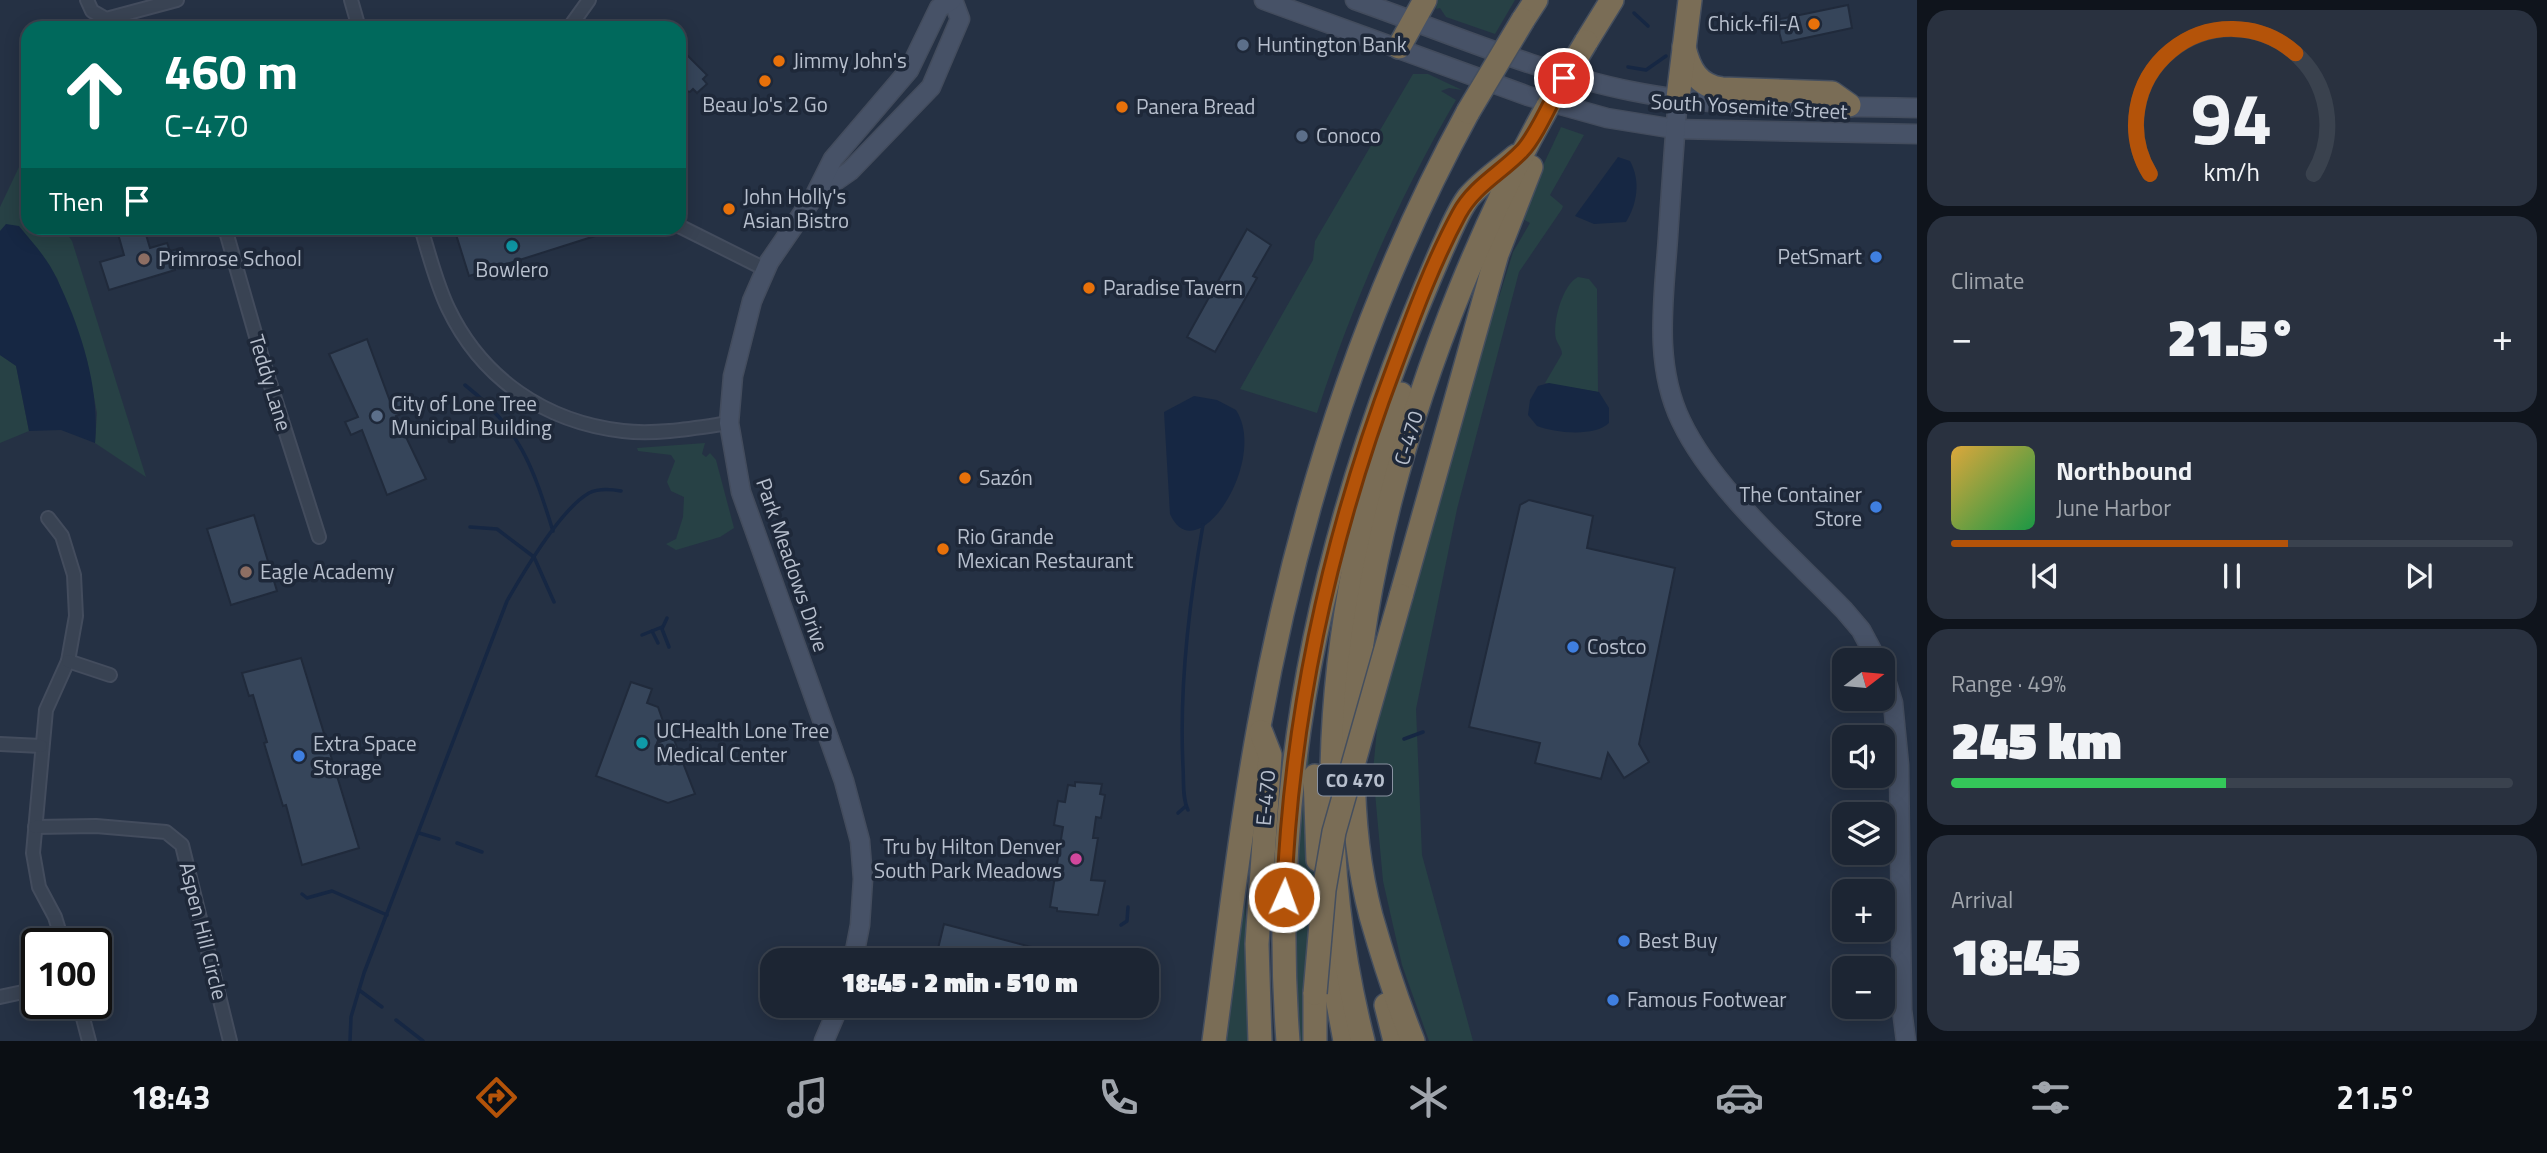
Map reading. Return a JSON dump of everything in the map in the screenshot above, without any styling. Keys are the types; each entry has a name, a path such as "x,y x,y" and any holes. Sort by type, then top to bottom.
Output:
{"highway":[{"path":"1399,47 1425,0"},
{"path":"1214,1041 1233,887 1259,725 1302,530 1346,383 1410,227 1468,112 1536,0"},
{"path":"1288,1041 1283,905 1292,770 1318,615 1335,546 1375,421 1426,285 1467,199 1551,128 1548,106 1612,0"},
{"path":"1678,98 1690,0"},
{"path":"1685,47 1692,71 1707,86 1722,89 1832,93 1849,105"},
{"path":"1315,1041 1318,949 1334,832 1497,254 1519,195 1533,141"},
{"name":"C-470","path":"1371,916 1359,830 1355,735 1370,597 1394,490 1429,373 1467,271 1533,141"},
{"path":"1363,1041 1344,950 1332,854 1331,746 1344,616 1368,500 1398,402 1442,287 1494,175"},
{"path":"1344,523 1322,664 1315,807 1323,923 1345,1041"},
{"name":"E-470","path":"1259,725 1270,755 1258,934 1260,1041"},
{"path":"1371,916 1371,940 1395,1041"},
{"path":"1371,916 1413,1041"}],"main road":[{"name":"Park Meadows Drive","path":"815,195 850,171 931,87 950,49 960,19 952,0 937,13 909,70 833,159 815,195 765,269 738,349 729,423 741,492 854,815 863,879 856,948"},
{"name":"South Yosemite Street","path":"1264,0 1540,100 1614,120 1675,129 1917,134"},
{"name":"South Yosemite Street","path":"1355,0 1591,81 1678,98 1917,107"},
{"path":"900,118 898,104 939,27 937,13"},
{"path":"1678,98 1663,330 1666,375 1675,407 1687,434 1717,477 1844,610 1861,630 1871,648"},
{"path":"850,171 852,156 880,123 883,103"},
{"path":"1894,711 1897,739 1902,1010 1906,1041"},
{"path":"824,1041 834,1018"}],"street":[{"path":"87,0 92,11 106,19 177,0"},
{"path":"351,0 357,21"},
{"path":"574,21 589,0"},
{"path":"686,230 765,269"},
{"name":"Teddy Lane","path":"227,235 263,361 319,537"},
{"path":"423,235 447,306 460,331 481,361 520,395 575,421 622,431 677,430 729,423"},
{"path":"48,517 62,536 74,575 76,616 68,661 46,710 33,853 39,887 58,928"},
{"path":"68,661 110,675"},
{"path":"0,744 41,746"},
{"name":"Aspen Hill Circle","path":"35,827 96,826 166,832 182,845 230,1041"},
{"path":"0,997 21,992"},
{"path":"83,1019 89,1041"}],"green space":[{"path":"1438,0 1515,0 1495,34 1446,17 1440,8 1436,9"},
{"path":"1413,74 1428,74 1462,90 1449,88 1441,91 1456,100 1415,174 1378,252 1345,332 1317,413 1240,389 1313,260 1315,241"},
{"path":"1561,127 1584,135 1550,195 1563,206 1562,209 1519,272 1457,509 1416,709 1422,855 1473,1041 1429,1041 1402,965 1383,881 1373,771 1381,687 1493,296 1499,297 1513,252 1530,223 1519,217"},
{"path":"19,167 21,235 68,235 72,241 146,477 95,443 97,413 87,361 57,278 31,242 0,231 0,207"},
{"path":"1578,277 1589,279 1597,289 1598,392 1545,383 1562,354 1555,332 1560,304 1568,287"},
{"path":"0,355 16,365 29,431 0,443"},
{"path":"705,443 702,454 706,457 710,453 716,460 734,528 720,537 676,550 666,544 676,539 683,517 684,497 671,491 667,482 675,461 671,455 638,451 637,448"},
{"path":"1303,754 1309,755 1315,904 1308,1041 1297,1041 1292,895"},
{"path":"1245,888 1247,1041 1225,1041"}],"water":[{"path":"1618,157 1630,161 1636,176 1635,200 1626,222 1594,224 1575,216"},
{"path":"6,224 19,226 21,235 27,235 45,258 66,298 81,338 92,380 95,443 61,430 29,431 16,366 0,355 0,231"},
{"path":"1549,383 1599,392 1609,408 1609,423 1585,432 1564,432 1537,426 1528,415 1530,400 1538,386"},
{"path":"1194,396 1217,400 1236,410 1244,432 1243,456 1236,481 1225,503 1211,520 1196,530 1182,529 1170,514 1164,412"}],"building":[{"name":"Chick-fil-A","path":"1848,5 1852,28 1782,43 1776,20"},
{"path":"686,54 707,75 703,79 707,84 697,93 693,89 690,92 686,91"},
{"path":"1247,229 1271,245 1253,276 1257,278 1215,352 1187,337"},
{"name":"Primrose School","path":"118,235 146,235 150,248 167,243 170,251 182,248 185,257 173,261 175,270 109,290 100,262 124,255"},
{"name":"Bowlero","path":"456,235 595,236 469,276"},
{"name":"City of Lone Tree Municipal Building","path":"367,339 391,404 404,398 409,411 396,416 426,479 387,495 362,430 351,435 345,422 358,417 329,354"},
{"name":"Costco","path":"1529,500 1593,516 1587,548 1675,568 1639,744 1649,762 1624,778 1608,753 1601,779 1535,763 1540,743 1469,727 1520,505"},
{"name":"Eagle Academy","path":"254,515 277,591 231,605 207,529"},
{"name":"Extra Space Storage","path":"301,658 359,848 302,865 286,805 283,806 264,743 267,742 253,695 249,696 242,673"},
{"name":"UCHealth Lone Tree Medical Center","path":"631,682 652,689 647,703 658,707 664,724 657,743 673,737 695,794 668,803 596,776"},
{"name":"Tru by Hilton Denver South Park Meadows","path":"1075,782 1102,784 1100,794 1105,795 1101,818 1096,817 1093,838 1098,838 1091,880 1105,881 1098,915 1057,911 1057,908 1050,907 1063,827 1054,825 1058,801 1065,802 1068,785 1075,786"},
{"path":"944,924 1035,948 938,948"}],"waterway":[{"path":"1634,13 1648,26"},
{"path":"1628,67 1646,70 1666,56"},
{"path":"465,385 484,401 512,433 539,487 553,531"},
{"path":"350,1041 351,1017 364,973 507,601 544,542 578,501 597,490 621,491"},
{"path":"1188,810 1183,784 1182,706 1189,615 1203,525"},
{"path":"470,527 497,529 534,557 554,602"},
{"path":"667,618 662,629 669,647"},
{"path":"642,635 662,627"},
{"path":"652,631 658,643"},
{"path":"1404,739 1423,732"},
{"path":"1178,813 1186,806"},
{"path":"419,833 439,839"},
{"path":"457,843 482,852"},
{"path":"302,894 307,898 332,891 387,915"},
{"path":"1121,925 1127,921 1128,907"},
{"path":"359,990 382,1007"},
{"path":"396,1020 423,1041"}],"place":[{"name":"Chick-fil-A","path":"1814,24"},
{"name":"Huntington Bank","path":"1243,45"},
{"name":"Jimmy John's","path":"779,61"},
{"name":"Beau Jo's 2 Go","path":"765,81"},
{"name":"Panera Bread","path":"1122,107"},
{"name":"Conoco","path":"1302,136"},
{"name":"John Holly's Asian Bistro","path":"729,209"},
{"name":"Bowlero","path":"512,246"},
{"name":"PetSmart","path":"1876,257"},
{"name":"Primrose School","path":"144,259"},
{"name":"Paradise Tavern","path":"1089,288"},
{"name":"City of Lone Tree Municipal Building","path":"377,416"},
{"name":"Sazón","path":"965,478"},
{"name":"The Container Store","path":"1876,507"},
{"name":"Rio Grande Mexican Restaurant","path":"943,549"},
{"name":"Eagle Academy","path":"246,572"},
{"name":"Costco","path":"1573,647"},
{"name":"UCHealth Lone Tree Medical Center","path":"642,743"},
{"name":"Extra Space Storage","path":"299,756"},
{"name":"Tru by Hilton Denver South Park Meadows","path":"1076,859"},
{"name":"Best Buy","path":"1624,941"},
{"name":"Famous Footwear","path":"1613,1000"}],"route":[{"path":"1284,897 1292,770 1310,654 1335,546 1375,421 1417,309 1458,215 1473,192 1524,150 1564,78"}]}
